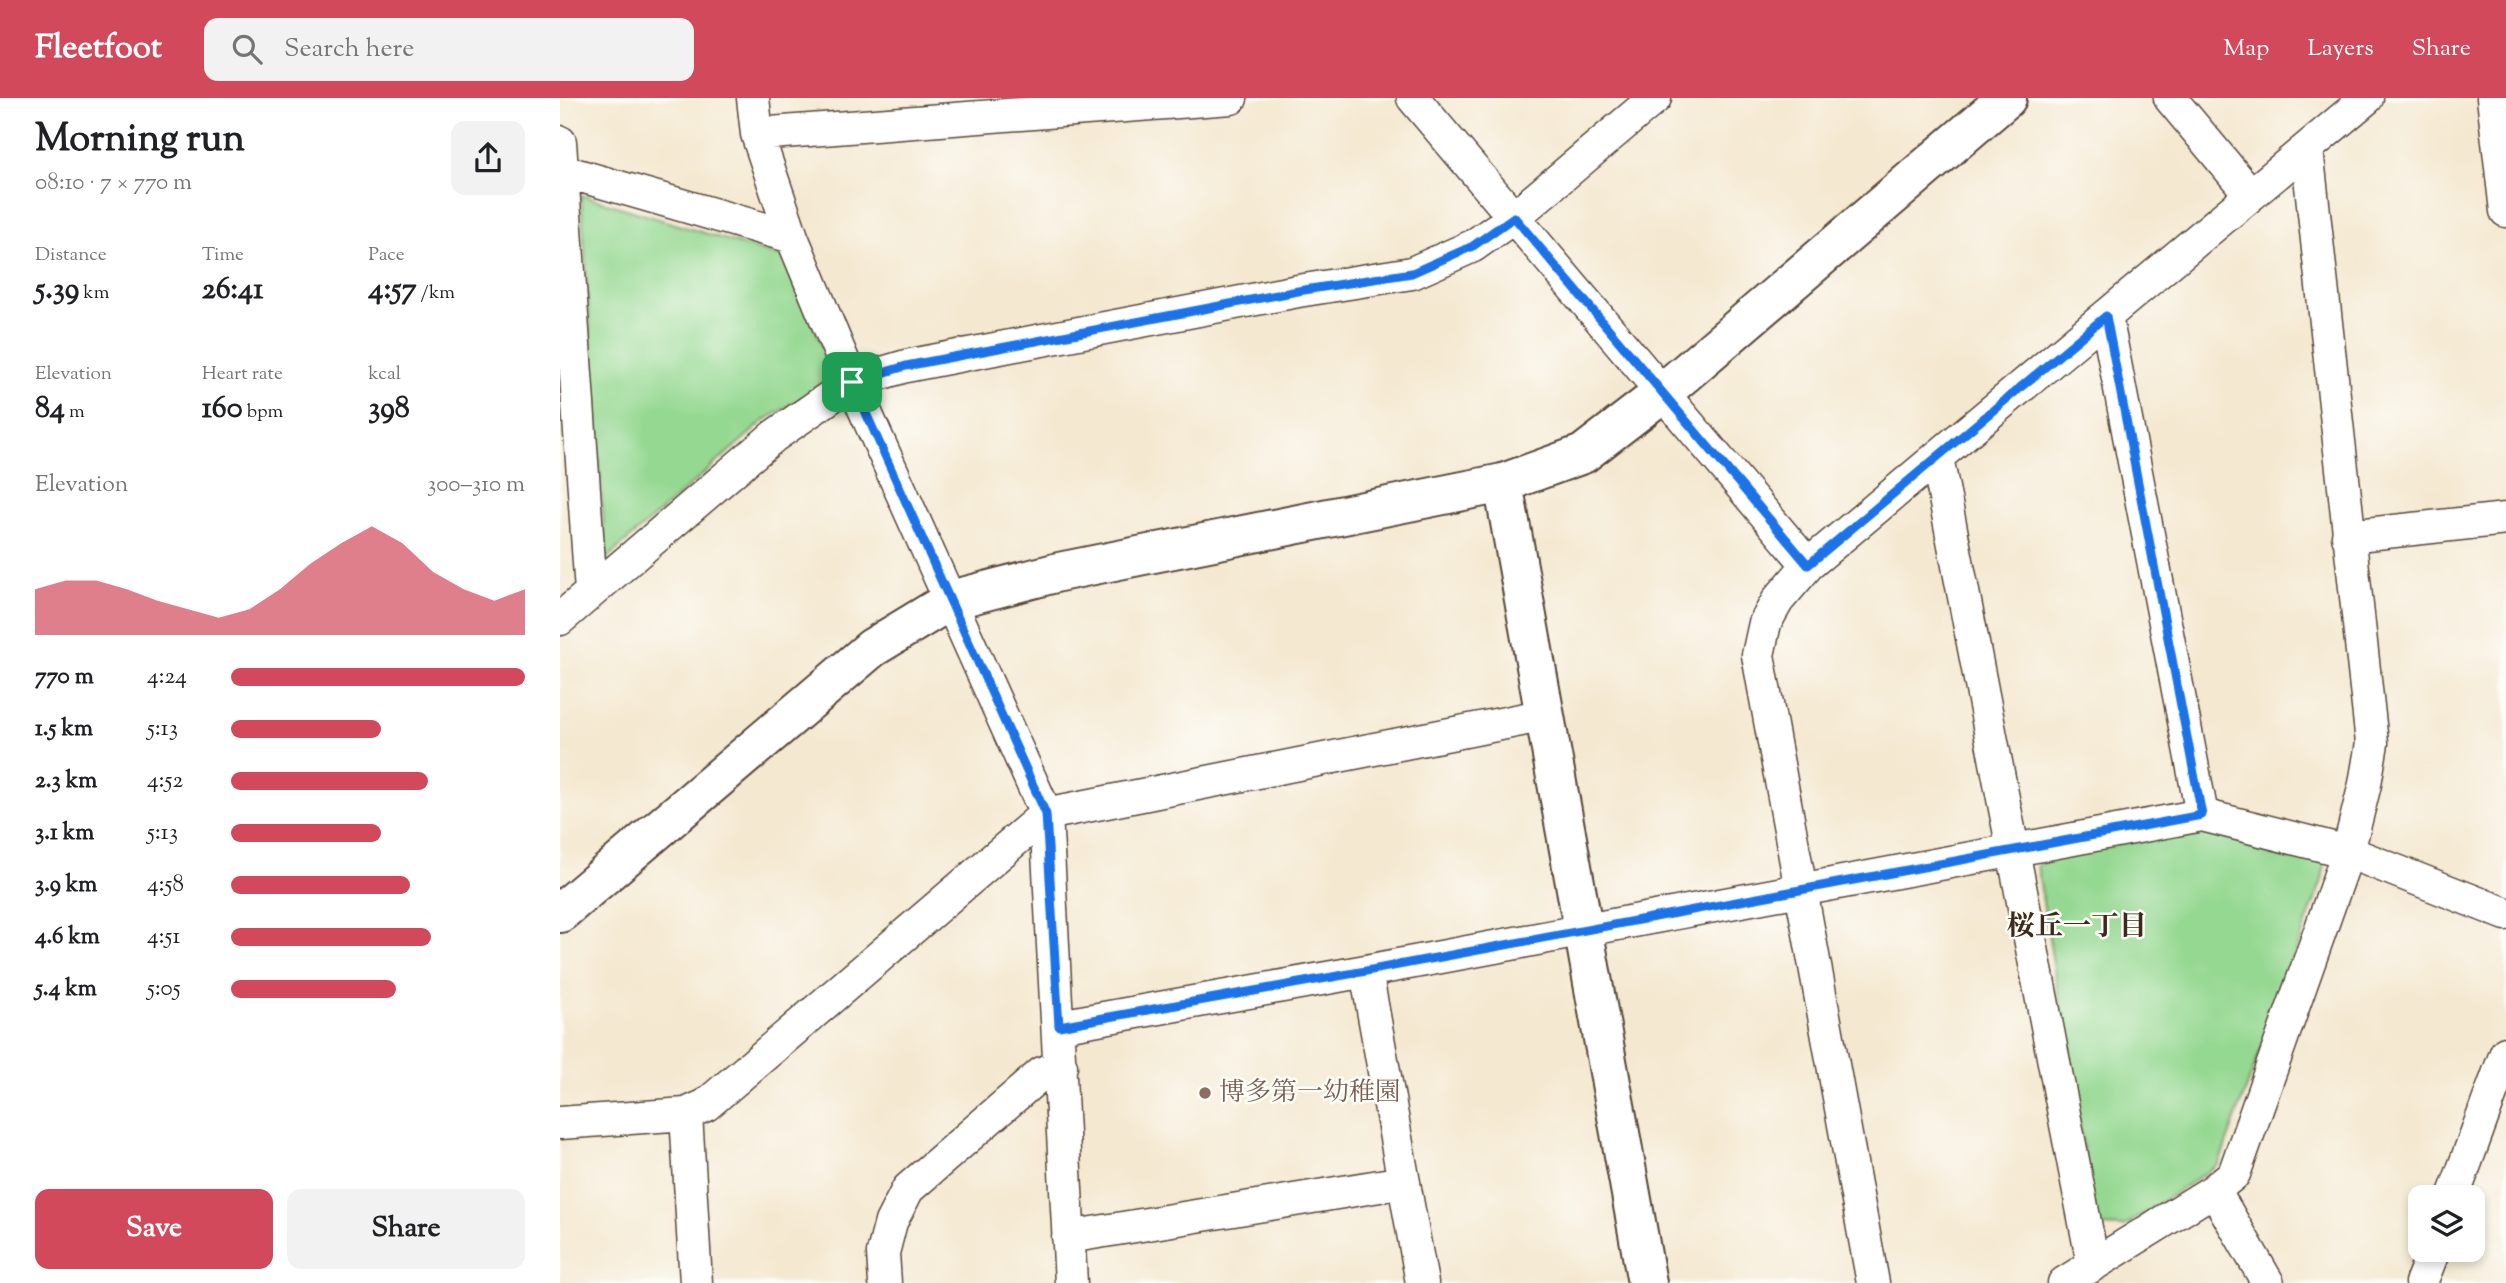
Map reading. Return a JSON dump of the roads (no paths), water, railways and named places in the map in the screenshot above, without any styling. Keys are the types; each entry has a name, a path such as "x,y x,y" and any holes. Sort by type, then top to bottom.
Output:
{"street":[{"path":"753,98 757,134 792,237 852,382 1046,814 1071,1283"},
{"path":"757,134 1231,98"},
{"path":"1413,98 1808,565"},
{"path":"560,619 774,436 852,382 906,366 1298,291 1412,273 1473,246 1514,217 1655,98"},
{"path":"560,913 872,648 951,600 1059,572 1503,483 1583,454 1661,394 2007,98"},
{"path":"2170,98 2251,195"},
{"path":"1873,1283 1758,655 1765,623 1778,600 1808,565 2367,98"},
{"path":"2493,98 2506,211"},
{"path":"2064,1283 2214,1190 2234,1174 2348,852 2365,784 2372,743 2307,149"},
{"path":"591,592 560,161 792,237"},
{"path":"2106,316 2202,815"},
{"path":"1937,457 2094,1264"},
{"path":"1503,483 1647,1283"},
{"path":"2348,536 2506,519"},
{"path":"560,1123 686,1114 706,1105 1046,814 1546,715"},
{"path":"1059,1026 2202,815 2348,852 2506,914"},
{"path":"1366,971 1422,1283"},
{"path":"2457,1185 2506,1053"},
{"path":"884,1283 883,1253 891,1222 908,1189 1042,1073 1060,1066"},
{"path":"686,1114 696,1283"},
{"path":"1068,1237 1404,1182"},
{"path":"2214,1190 2268,1283"},
{"path":"2421,1283 2429,1262"}],"place":[{"name":"博多第一幼稚園","path":"1205,1093"}],"district":[{"name":"桜丘一丁目","path":"2077,928"}]}
